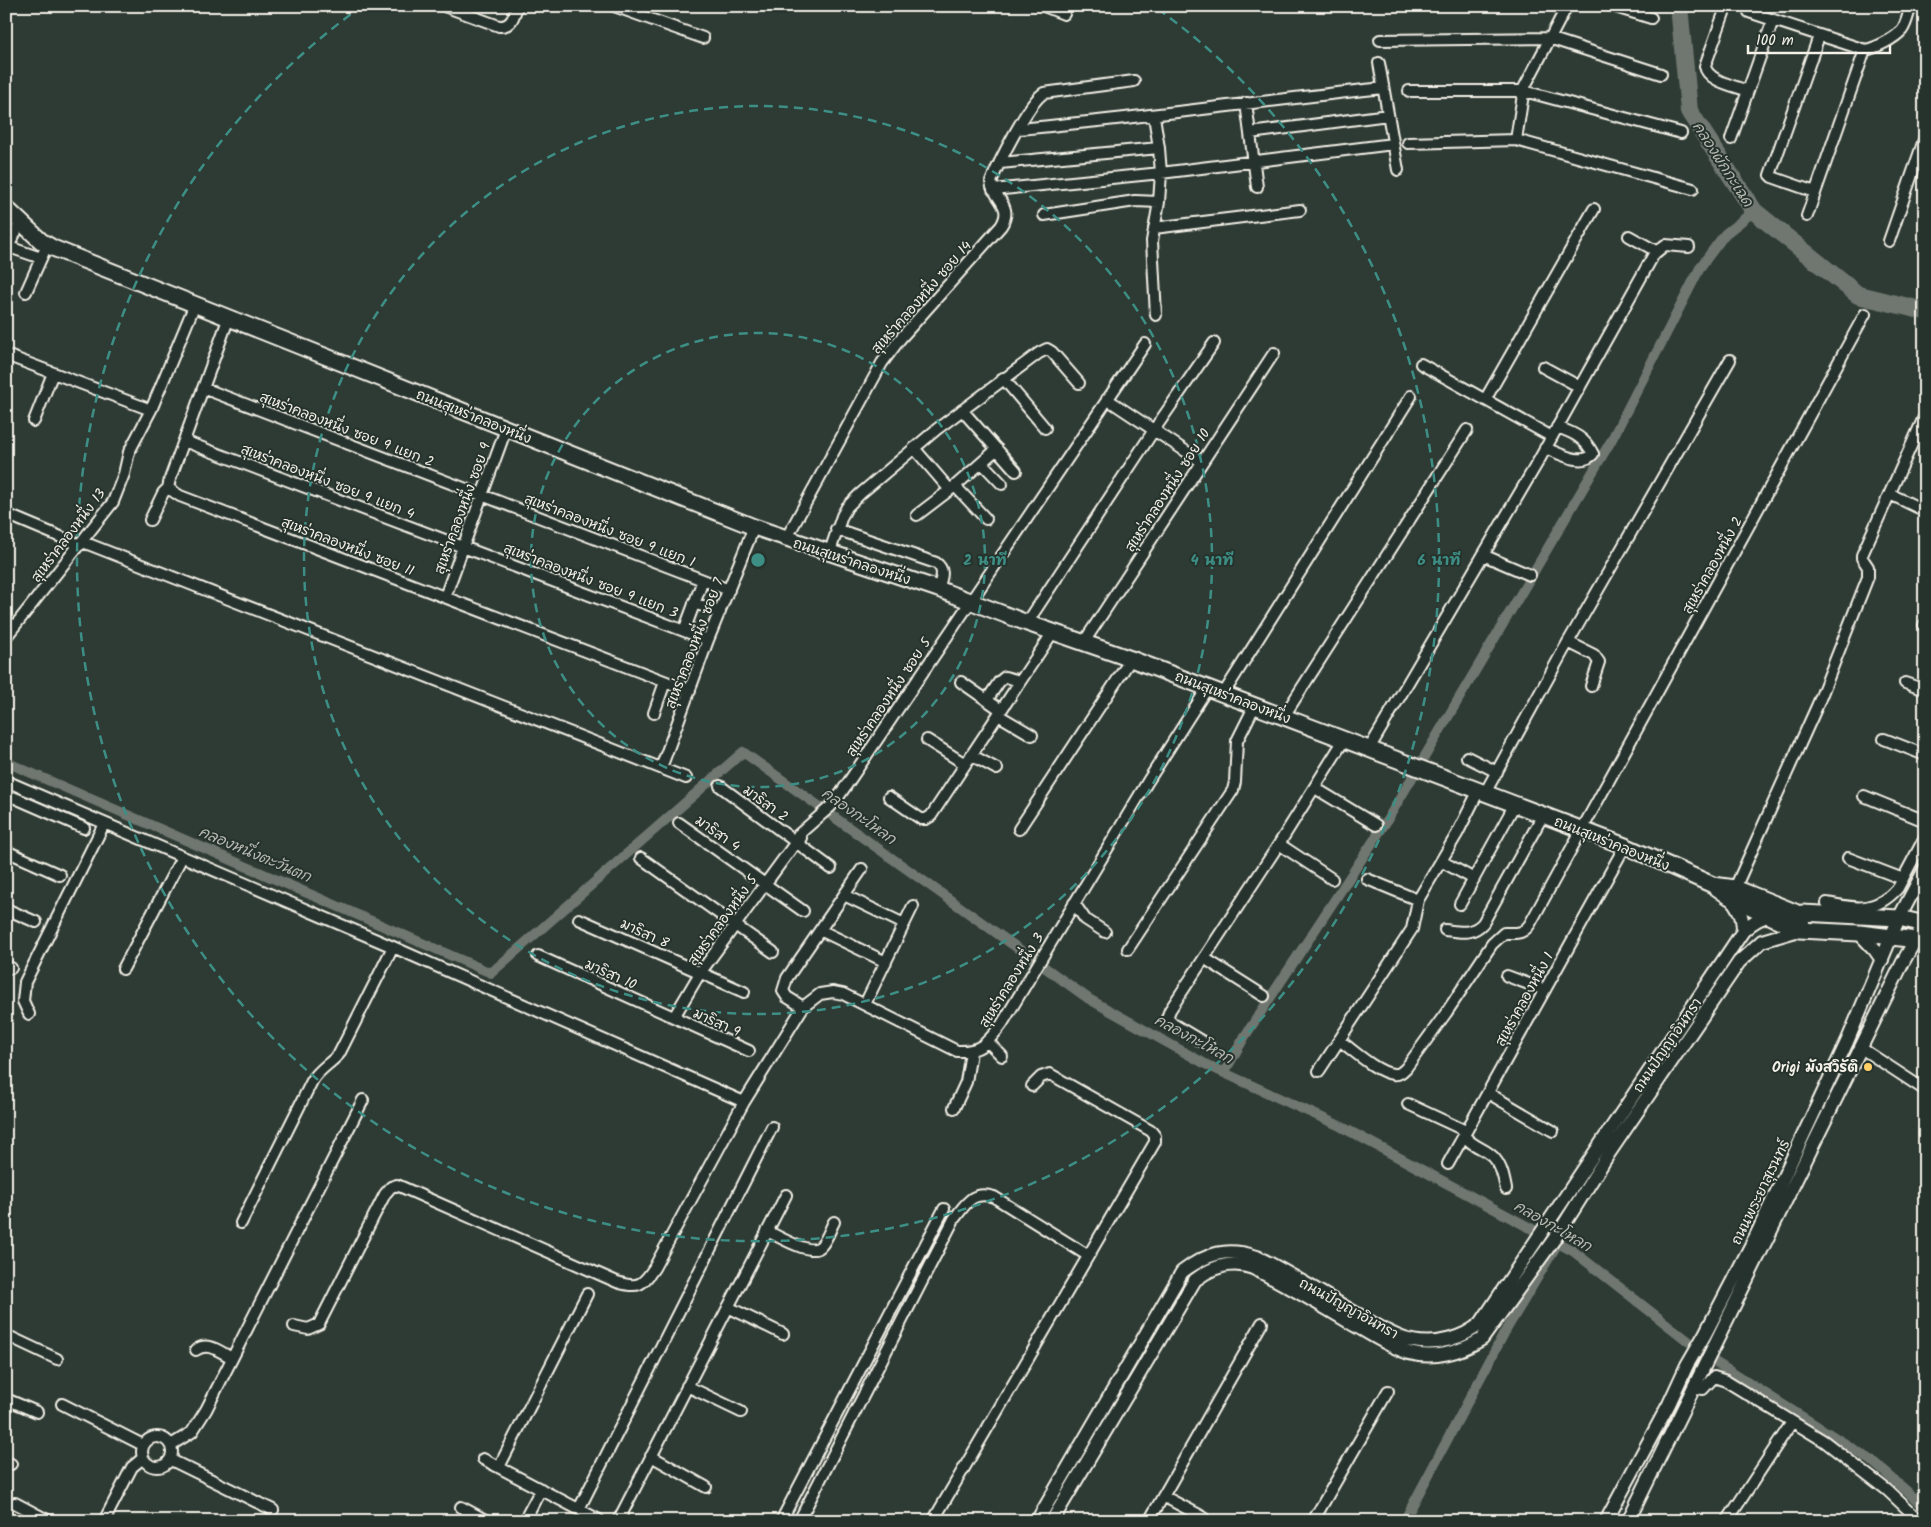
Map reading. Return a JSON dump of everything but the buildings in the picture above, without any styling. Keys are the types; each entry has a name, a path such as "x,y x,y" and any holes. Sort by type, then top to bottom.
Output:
{"main road":[{"name":"ถนนสุเหร่าคลองหนึ่ง","path":"6,208 21,222 44,252 195,304 754,528 938,589 1027,623 1208,687 1625,846 1713,885 1798,913"},
{"name":"ถนนสุเหร่าคลองหนึ่ง","path":"1732,892 1768,915 1799,930"},
{"name":"ถนนปัญญาอินทรา","path":"1798,913 1899,918 1925,923"},
{"path":"1798,913 1802,925 1799,930"},
{"name":"ถนนปัญญาอินทรา","path":"1799,930 1892,937 1922,943"}],"street":[{"path":"444,6 499,26 504,26 512,21 517,6"},
{"path":"614,6 702,38"},
{"path":"1044,6 1064,14"},
{"path":"1516,140 1524,91 1549,38 1567,6"},
{"path":"1612,6 1651,18"},
{"path":"1749,12 1865,50 1871,49 1900,32 1911,6"},
{"path":"1724,13 1705,66 1706,70 1711,76 1748,91"},
{"path":"1731,139 1773,20"},
{"path":"1815,192 1770,175 1819,36"},
{"path":"1380,40 1549,38 1661,74"},
{"path":"1807,216 1865,50"},
{"path":"1379,63 1398,170"},
{"path":"1134,81 1044,93 1034,103 1000,163 991,182 993,190 1161,173 1393,144"},
{"path":"1018,129 1154,116 1246,103 1383,88"},
{"path":"1409,91 1524,91 1681,133"},
{"path":"1246,103 1257,187"},
{"path":"1250,133 1388,115"},
{"path":"1154,116 1161,173 1159,202 1152,241 1156,315"},
{"path":"1889,241 1925,137"},
{"path":"1408,143 1516,140 1694,189"},
{"path":"1000,163 1159,148"},
{"name":"สุเหร่าคลองหนึ่ง ซอย 14","path":"786,539 882,363 900,339 1006,219 1006,210 993,190"},
{"path":"1044,215 1135,201 1159,202"},
{"path":"1485,400 1594,209"},
{"path":"1154,228 1300,210"},
{"path":"21,222 7,246 44,252 26,292"},
{"path":"1630,236 1656,251"},
{"path":"1370,749 1552,437 1656,251 1665,245 1689,247"},
{"name":"สุเหร่าคลองหนึ่ง 13","path":"6,637 113,502 124,474 129,452 151,410 195,304"},
{"name":"สุเหร่าคลองหนึ่ง 2","path":"1339,1040 1376,1067 1388,1073 1401,1073 1446,1013 1492,944 1504,933 1520,933 1530,924 1865,314"},
{"path":"150,520 163,493 168,488 228,317"},
{"path":"1027,623 1154,430 1214,343"},
{"name":"สุเหร่าคลองหนึ่ง ซอย 5","path":"830,807 1145,344"},
{"path":"829,554 836,529 847,507 914,448 1003,378 1039,353 1047,349 1052,352 1079,383"},
{"name":"สุเหร่าคลองหนึ่ง ซอย 10","path":"1084,642 1274,353"},
{"path":"6,355 151,410"},
{"path":"1319,1071 1412,930 1418,900 1482,791 1497,772 1568,642 1730,360"},
{"path":"1421,364 1552,437"},
{"path":"1543,367 1580,387"},
{"path":"34,421 53,373"},
{"path":"1003,378 1045,428"},
{"name":"สุเหร่าคลองหนึ่ง ซอย 9 แยก 2","path":"203,388 482,495"},
{"path":"1224,693 1411,396"},
{"path":"1107,399 1202,462"},
{"path":"962,410 1016,471"},
{"path":"1743,930 1743,920 1732,892 1818,704 1866,584 1868,567 1862,558 1862,554 1890,494 1920,439 1925,416"},
{"path":"1545,448 1580,460 1594,454 1583,439 1557,427"},
{"name":"สุเหร่าคลองหนึ่ง ซอย 9","path":"445,597 506,428"},
{"path":"1284,716 1467,430"},
{"name":"สุเหร่าคลองหนึ่ง ซอย 9 แยก 4","path":"184,441 463,546"},
{"path":"914,448 986,519"},
{"path":"917,515 953,488 997,449"},
{"path":"982,463 1002,484"},
{"name":"สุเหร่าคลองหนึ่ง ซอย 11","path":"168,488 172,492 224,513 690,691"},
{"path":"1890,494 1920,509"},
{"name":"สุเหร่าคลองหนึ่ง ซอย 9 แยก 1","path":"482,495 728,590"},
{"path":"6,514 686,778"},
{"name":"สุเหร่าคลองหนึ่ง ซอย 7","path":"661,768 708,640 754,528"},
{"path":"836,529 936,563 941,566 943,571 938,589"},
{"name":"สุเหร่าคลองหนึ่ง ซอย 9 แยก 3","path":"463,546 708,640"},
{"path":"1483,555 1530,574"},
{"path":"684,631 703,580"},
{"path":"694,603 720,612"},
{"path":"888,797 921,819 931,816 1053,632"},
{"path":"1568,642 1598,659 1597,671 1591,686"},
{"path":"1019,829 1131,659"},
{"path":"987,700 999,682 1005,678 1020,681"},
{"path":"654,713 665,682"},
{"path":"961,682 1032,735"},
{"path":"1905,683 1925,690"},
{"name":"สุเหร่าคลองหนึ่ง 3","path":"971,1052 980,1048 1002,1024 1148,781 1208,687"},
{"path":"1128,949 1232,790 1235,782 1237,741 1255,705"},
{"path":"1884,739 1925,755"},
{"path":"927,740 965,764"},
{"path":"1208,1045 1173,1024 1168,1018 1170,1010 1279,844 1344,740"},
{"path":"971,754 997,769"},
{"path":"1467,758 1497,772"},
{"path":"6,781 393,947 744,1102"},
{"name":"มาริสา 2","path":"720,786 832,868"},
{"path":"1315,788 1376,824"},
{"path":"1864,796 1925,820"},
{"path":"8,798 84,828"},
{"path":"1460,904 1515,804"},
{"name":"สุเหร่าคลองหนึ่ง 5","path":"674,1018 700,973 796,842 798,835 830,807"},
{"path":"1445,930 1467,933 1483,923 1543,815"},
{"name":"มาริสา 4","path":"679,823 803,911"},
{"path":"29,1014 23,1001 25,982 104,824"},
{"path":"1827,903 1866,908 1892,895 1903,879 1925,837"},
{"path":"1279,844 1332,879"},
{"name":"สุเหร่าคลองหนึ่ง 1","path":"1448,1164 1625,846"},
{"path":"6,851 60,875"},
{"path":"123,969 182,857"},
{"path":"641,858 773,952"},
{"path":"1848,858 1903,879"},
{"path":"1441,861 1474,879"},
{"path":"803,1007 787,997 782,991 783,986 862,869"},
{"name":"ถนนพระยาสุเรนทร์","path":"1606,1521 1669,1404 1687,1365 1705,1334 1787,1173 1847,1042 1899,918 1925,869"},
{"path":"1367,879 1418,900"},
{"path":"844,895 904,924"},
{"path":"1074,903 1085,919 1105,932"},
{"path":"865,1004 913,906"},
{"path":"6,909 36,922"},
{"name":"ถนนปัญญาอินทรา","path":"1037,1521 1182,1272 1196,1261 1213,1254 1240,1251 1257,1257 1381,1327 1410,1341 1424,1343 1463,1335 1481,1323 1743,930 1753,921 1768,915 1798,913"},
{"name":"มาริสา 8","path":"580,919 744,992"},
{"name":"ถนนพระยาสุเรนทร์","path":"1628,1521 1903,962 1922,943 1925,923"},
{"path":"820,930 886,962"},
{"name":"ถนนปัญญาอินทรา","path":"1052,1521 1195,1280 1206,1271 1219,1266 1241,1263 1254,1268 1392,1345 1409,1352 1426,1355 1454,1352 1472,1346 1482,1339 1560,1231 1609,1153 1739,962 1762,941 1787,932 1799,930"},
{"path":"1859,934 1882,960"},
{"path":"241,1223 312,1081 321,1068 333,1061 339,1054 393,947"},
{"name":"มาริสา 10","path":"538,956 674,1018"},
{"path":"1204,958 1264,996"},
{"path":"1507,976 1545,990"},
{"path":"294,1326 308,1329 319,1324 385,1194 391,1187 397,1185 618,1282 631,1286 643,1283 654,1268 744,1102 803,1007 820,994 833,992 843,994 956,1051 971,1052 966,1082 954,1108"},
{"name":"มาริสา 9","path":"674,1018 749,1052"},
{"path":"987,1041 1002,1056"},
{"path":"1861,1048 1925,1090"},
{"path":"933,1521 1087,1255 1155,1142 1155,1136 1151,1131 1050,1074 1041,1077 1032,1086"},
{"path":"1488,1092 1553,1131"},
{"path":"171,1445 192,1432 206,1410 363,1100"},
{"path":"1408,1104 1465,1133 1471,1143 1495,1158 1500,1165 1506,1189"},
{"path":"579,1509 772,1127"},
{"path":"799,1521 954,1220 974,1196 984,1194 994,1197 1087,1255"},
{"path":"618,1521 786,1195"},
{"path":"782,1520 944,1209"},
{"path":"767,1231 807,1250 815,1250 821,1247 834,1222"},
{"path":"499,1467 587,1294"},
{"path":"728,1307 784,1334"},
{"path":"1149,1521 1262,1323"},
{"path":"6,1335 57,1359"},
{"path":"196,1350 201,1346 207,1346 232,1358"},
{"path":"1694,1388 1703,1389 1714,1377 1717,1378 1792,1422 1849,1460 1887,1490 1920,1521"},
{"path":"687,1386 741,1412"},
{"path":"1313,1521 1388,1390"},
{"path":"6,1399 37,1412"},
{"path":"62,1404 143,1445"},
{"path":"1727,1521 1792,1422"},
{"path":"160,1436 167,1439 173,1452 171,1460 165,1465 157,1467 149,1464 143,1458 143,1445 147,1440 154,1437 160,1436"},
{"path":"651,1456 706,1487"},
{"path":"104,1521 132,1467 143,1458"},
{"path":"483,1459 541,1488 598,1520"},
{"path":"171,1460 273,1510"},
{"path":"524,1521 541,1488"},
{"path":"1163,1496 1202,1517"},
{"path":"15,1503 49,1521"},
{"path":"461,1507 488,1521"}],"waterway":[{"name":"คลองผักกะเฉด","path":"1679,6 1689,111 1754,211 1858,295 1925,311"},
{"path":"1224,1073 1245,1036 1386,822 1611,441 1701,266 1725,234 1754,211"},
{"name":"คลองกะโหลก","path":"6,762 491,973 743,752 1089,999 1209,1066 1340,1126 1573,1251 1715,1362 1871,1460 1925,1507"},
{"path":"1404,1521 1506,1330 1558,1243"}],"place":[{"name":"Origi มังสวิรัติ","path":"1868,1067"}],"water label":[{"name":"คลองหนึ่งตะวันตก","path":"255,854"}]}
